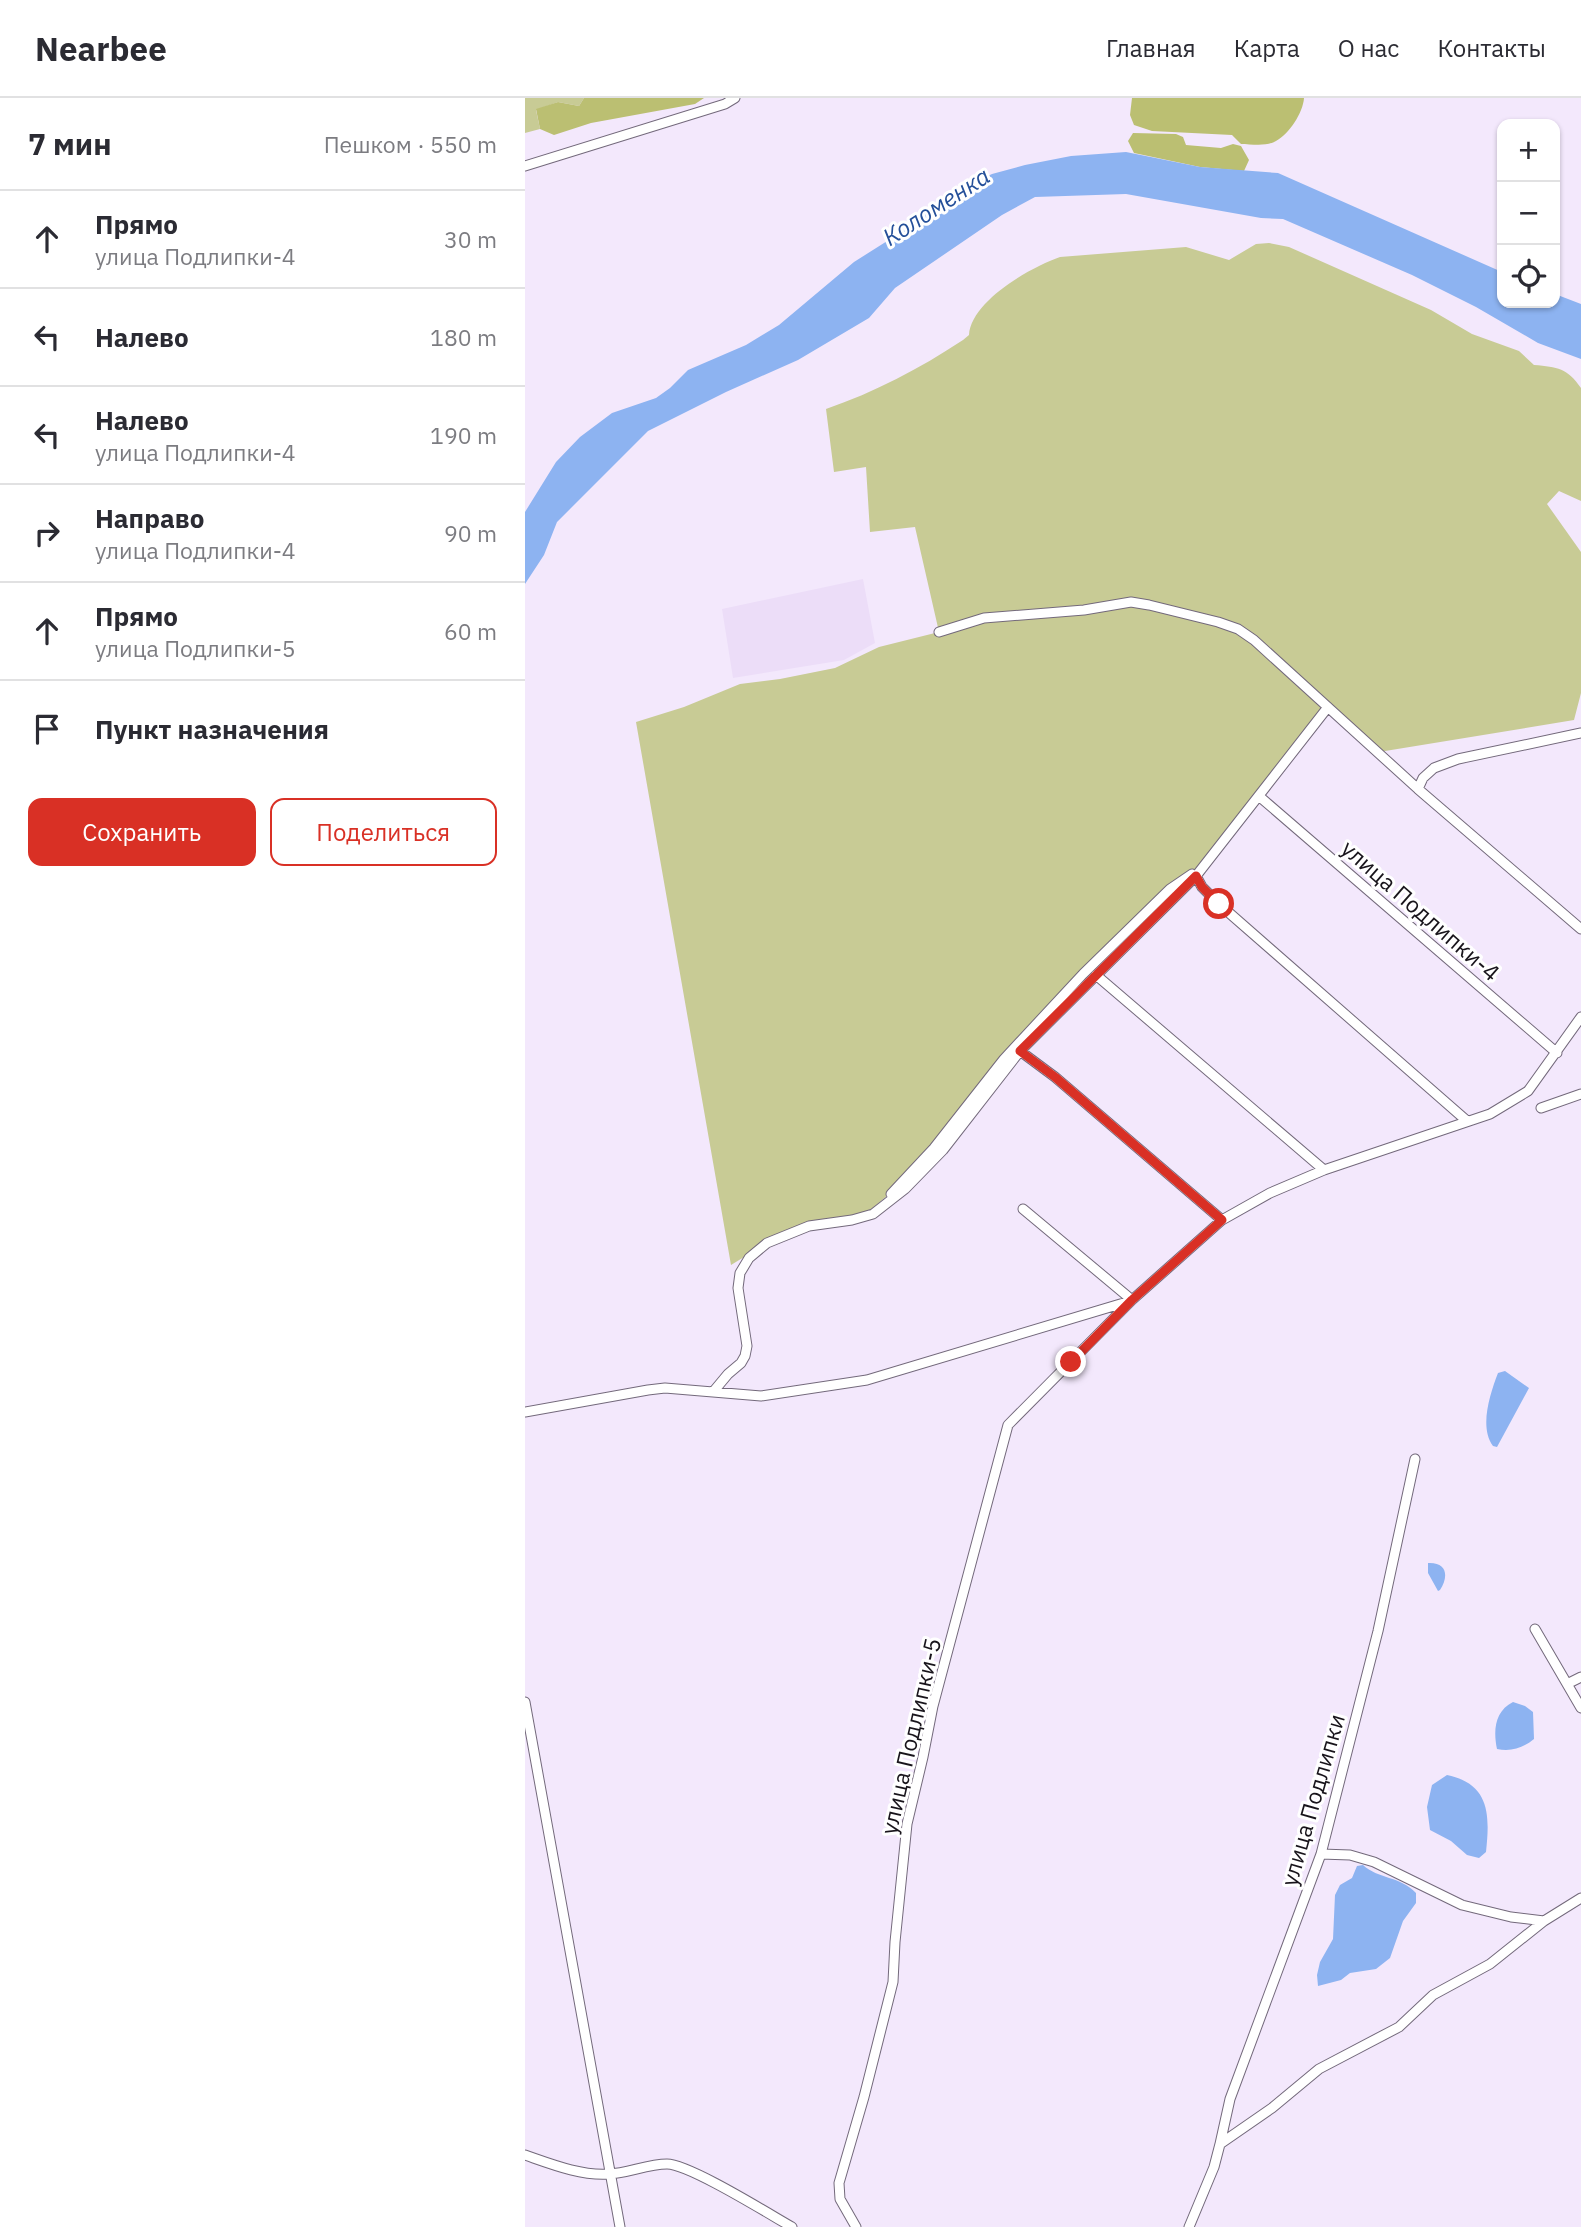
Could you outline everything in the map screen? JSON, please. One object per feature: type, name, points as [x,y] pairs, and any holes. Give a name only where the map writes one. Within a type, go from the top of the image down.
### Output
[{"type":"street","points":[[525,166],[725,104],[735,98]]},
{"type":"street","points":[[939,632],[984,618],[1084,610],[1131,602],[1217,622],[1244,632],[1581,929]]},
{"type":"street","points":[[713,1392],[745,1356],[747,1346],[738,1288],[740,1273],[749,1258],[767,1243],[809,1226],[873,1214],[905,1189],[943,1150],[1020,1051],[1196,876],[1328,707]]},
{"type":"street","points":[[1419,789],[1423,778],[1434,768],[1458,759],[1581,733]]},
{"type":"street","name":"улица Подлипки-4","points":[[1260,797],[1557,1053]]},
{"type":"street","points":[[873,1214],[934,1148],[1004,1059],[1083,974],[1170,889],[1203,866]]},
{"type":"street","points":[[1196,876],[1202,887],[1219,904],[1467,1121]]},
{"type":"street","points":[[1096,975],[1324,1170]]},
{"type":"street","points":[[525,1412],[665,1388],[761,1396],[867,1380],[1132,1300],[1222,1220],[1270,1193],[1324,1170],[1490,1114],[1528,1091],[1581,1017]]},
{"type":"street","points":[[1020,1051],[1055,1077],[1222,1220]]},
{"type":"street","points":[[1541,1108],[1581,1094]]},
{"type":"street","points":[[1023,1209],[1132,1300]]},
{"type":"street","name":"улица Подлипки-5","points":[[856,2227],[840,2199],[839,2183],[894,1982],[895,1942],[907,1825],[933,1706],[1008,1425],[1132,1300]]},
{"type":"street","name":"улица Подлипки","points":[[1189,2227],[1214,2167],[1230,2099],[1321,1854],[1378,1631],[1415,1459]]},
{"type":"street","points":[[1535,1629],[1581,1708]]},
{"type":"street","points":[[1567,1684],[1581,1676]]},
{"type":"street","points":[[525,1702],[530,1759],[620,2227]]},
{"type":"street","points":[[1321,1854],[1350,1855],[1374,1862],[1462,1905],[1511,1917],[1544,1921]]},
{"type":"street","points":[[1220,2144],[1272,2108],[1319,2069],[1399,2027],[1433,1995],[1490,1964],[1544,1921],[1581,1898]]},
{"type":"street","points":[[525,2155],[594,2174],[610,2174],[669,2164],[746,2199],[792,2227]]},
{"type":"shaded area","points":[[863,579],[875,643],[844,660],[733,678],[722,609]]},
{"type":"green space","points":[[525,98],[584,98],[579,106],[558,102],[536,110],[540,129],[525,133]]},
{"type":"green space","points":[[584,98],[704,98],[695,104],[591,123],[554,135],[540,129],[536,109],[558,102],[579,106]]},
{"type":"green space","points":[[1132,98],[1304,98],[1298,116],[1286,133],[1272,143],[1259,145],[1241,144],[1232,135],[1152,131],[1134,125],[1130,115]]},
{"type":"green space","points":[[1133,133],[1176,134],[1183,137],[1186,145],[1221,148],[1233,144],[1241,146],[1249,160],[1244,171],[1200,167],[1134,153],[1128,141]]},
{"type":"green space","points":[[1269,243],[1289,247],[1431,310],[1472,334],[1519,351],[1534,365],[1561,370],[1571,376],[1581,388],[1581,501],[1559,491],[1547,504],[1581,552],[1581,693],[1574,720],[1379,752],[1328,708],[1226,839],[1020,1051],[924,1164],[867,1213],[767,1243],[731,1265],[636,722],[684,707],[740,684],[835,668],[879,647],[939,632],[915,527],[870,532],[866,467],[834,472],[826,409],[896,379],[963,340],[969,335],[972,322],[980,310],[991,298],[1019,277],[1060,257],[1186,247],[1229,260],[1256,244]]},
{"type":"water","name":"Коломенка","points":[[1126,152],[1200,167],[1278,173],[1497,270],[1497,308],[1560,308],[1560,296],[1581,304],[1581,359],[1538,343],[1476,307],[1412,275],[1283,219],[1261,218],[1126,194],[1035,197],[1002,215],[895,288],[869,318],[798,360],[648,431],[557,522],[544,555],[525,584],[525,512],[556,462],[580,437],[612,413],[656,398],[688,370],[746,345],[779,325],[854,262],[903,231],[952,193],[992,174],[1071,156]]},
{"type":"water","points":[[1505,1371],[1529,1388],[1497,1447],[1493,1446],[1489,1438],[1487,1410],[1498,1373]]},
{"type":"water","points":[[1428,1563],[1439,1565],[1445,1571],[1445,1580],[1438,1591],[1428,1573]]},
{"type":"water","points":[[1513,1702],[1533,1712],[1534,1739],[1517,1749],[1497,1749],[1495,1735],[1499,1716],[1502,1710]]},
{"type":"water","points":[[1447,1775],[1472,1786],[1484,1803],[1488,1826],[1486,1852],[1479,1858],[1467,1855],[1451,1841],[1430,1830],[1427,1807],[1432,1785]]},
{"type":"water","points":[[1363,1865],[1375,1873],[1410,1887],[1416,1893],[1416,1903],[1403,1921],[1390,1958],[1376,1969],[1350,1973],[1341,1980],[1318,1986],[1320,1962],[1333,1939],[1335,1895],[1340,1885],[1352,1878],[1357,1866]]},
{"type":"route","points":[[1071,1362],[1132,1300],[1222,1220],[1055,1077],[1020,1051],[1196,876],[1202,887],[1219,904]]}]
